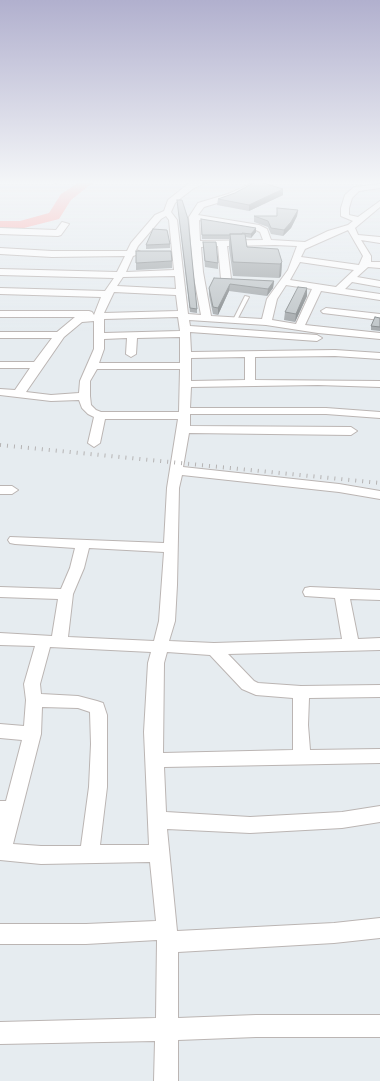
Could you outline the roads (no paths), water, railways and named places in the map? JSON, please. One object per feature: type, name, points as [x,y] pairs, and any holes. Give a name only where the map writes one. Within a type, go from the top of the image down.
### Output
[{"type":"street","points":[[13,231],[58,233],[59,231]]},
{"type":"street","points":[[144,231],[103,302],[98,316],[99,349],[85,381],[84,396],[86,406],[92,412],[100,415],[326,411],[380,415]]},
{"type":"street","points":[[166,1081],[167,936],[159,853],[153,732],[156,663],[167,621],[175,470],[184,429],[185,414],[185,332],[179,273],[172,253],[173,231]]},
{"type":"street","points":[[195,231],[197,244],[217,279]]},
{"type":"street","points":[[263,231],[268,242]]},
{"type":"street","points":[[197,244],[268,242],[304,244],[333,231]]},
{"type":"street","points":[[355,231],[355,238],[362,246],[380,248]]},
{"type":"street","points":[[355,238],[377,237]]},
{"type":"street","points":[[206,318],[217,279],[222,243]]},
{"type":"street","points":[[266,322],[272,299],[304,244]]},
{"type":"street","points":[[360,268],[362,246]]},
{"type":"street","points":[[0,251],[52,254],[149,253]]},
{"type":"street","points":[[338,290],[360,268],[380,258]]},
{"type":"street","points":[[296,259],[360,268],[380,275]]},
{"type":"street","points":[[360,268],[380,266]]},
{"type":"street","points":[[360,268],[380,284]]},
{"type":"street","points":[[0,272],[120,275],[179,273]]},
{"type":"street","points":[[281,283],[380,297]]},
{"type":"street","points":[[299,327],[318,287]]},
{"type":"street","points":[[0,290],[181,292]]},
{"type":"street","points":[[326,311],[380,317]]},
{"type":"street","points":[[0,314],[183,315],[266,322],[380,336]]},
{"type":"street","points":[[18,395],[37,365],[60,336],[79,319],[98,316]]},
{"type":"street","points":[[98,336],[185,332],[380,342]]},
{"type":"street","points":[[0,335],[60,336]]},
{"type":"street","points":[[131,354],[132,335]]},
{"type":"street","points":[[93,366],[186,361],[250,355],[335,353],[380,356]]},
{"type":"street","points":[[250,355],[250,382]]},
{"type":"street","points":[[0,365],[37,365]]},
{"type":"street","points":[[185,384],[250,382],[380,384]]},
{"type":"street","points":[[0,392],[60,398],[84,396]]},
{"type":"street","points":[[94,443],[100,415]]},
{"type":"street","points":[[184,429],[351,431]]},
{"type":"street","points":[[175,470],[339,488],[380,495]]},
{"type":"street","points":[[15,540],[170,548]]},
{"type":"street","points":[[83,544],[77,568],[66,594],[51,642],[32,684],[34,700],[32,734],[7,809],[1,851],[41,855],[159,853]]},
{"type":"street","points":[[0,592],[66,594]]},
{"type":"street","points":[[310,592],[342,595],[380,595]]},
{"type":"street","points":[[342,595],[351,644]]},
{"type":"street","points":[[0,639],[214,649],[380,644]]},
{"type":"street","points":[[214,649],[252,688],[302,692],[380,691]]},
{"type":"street","points":[[302,692],[302,757]]},
{"type":"street","points":[[34,700],[78,702],[97,708],[100,744],[98,787],[88,855]]},
{"type":"street","points":[[0,731],[32,734]]},
{"type":"street","points":[[154,760],[380,756]]},
{"type":"street","points":[[158,820],[250,825],[342,820],[380,814]]},
{"type":"street","points":[[0,934],[167,936],[334,934],[380,928]]},
{"type":"street","points":[[0,1034],[167,1028],[192,1030],[256,1026],[380,1026]]},
{"type":"lane","points":[[235,320],[247,297]]},
{"type":"railway","points":[[0,445],[380,483]]}]
